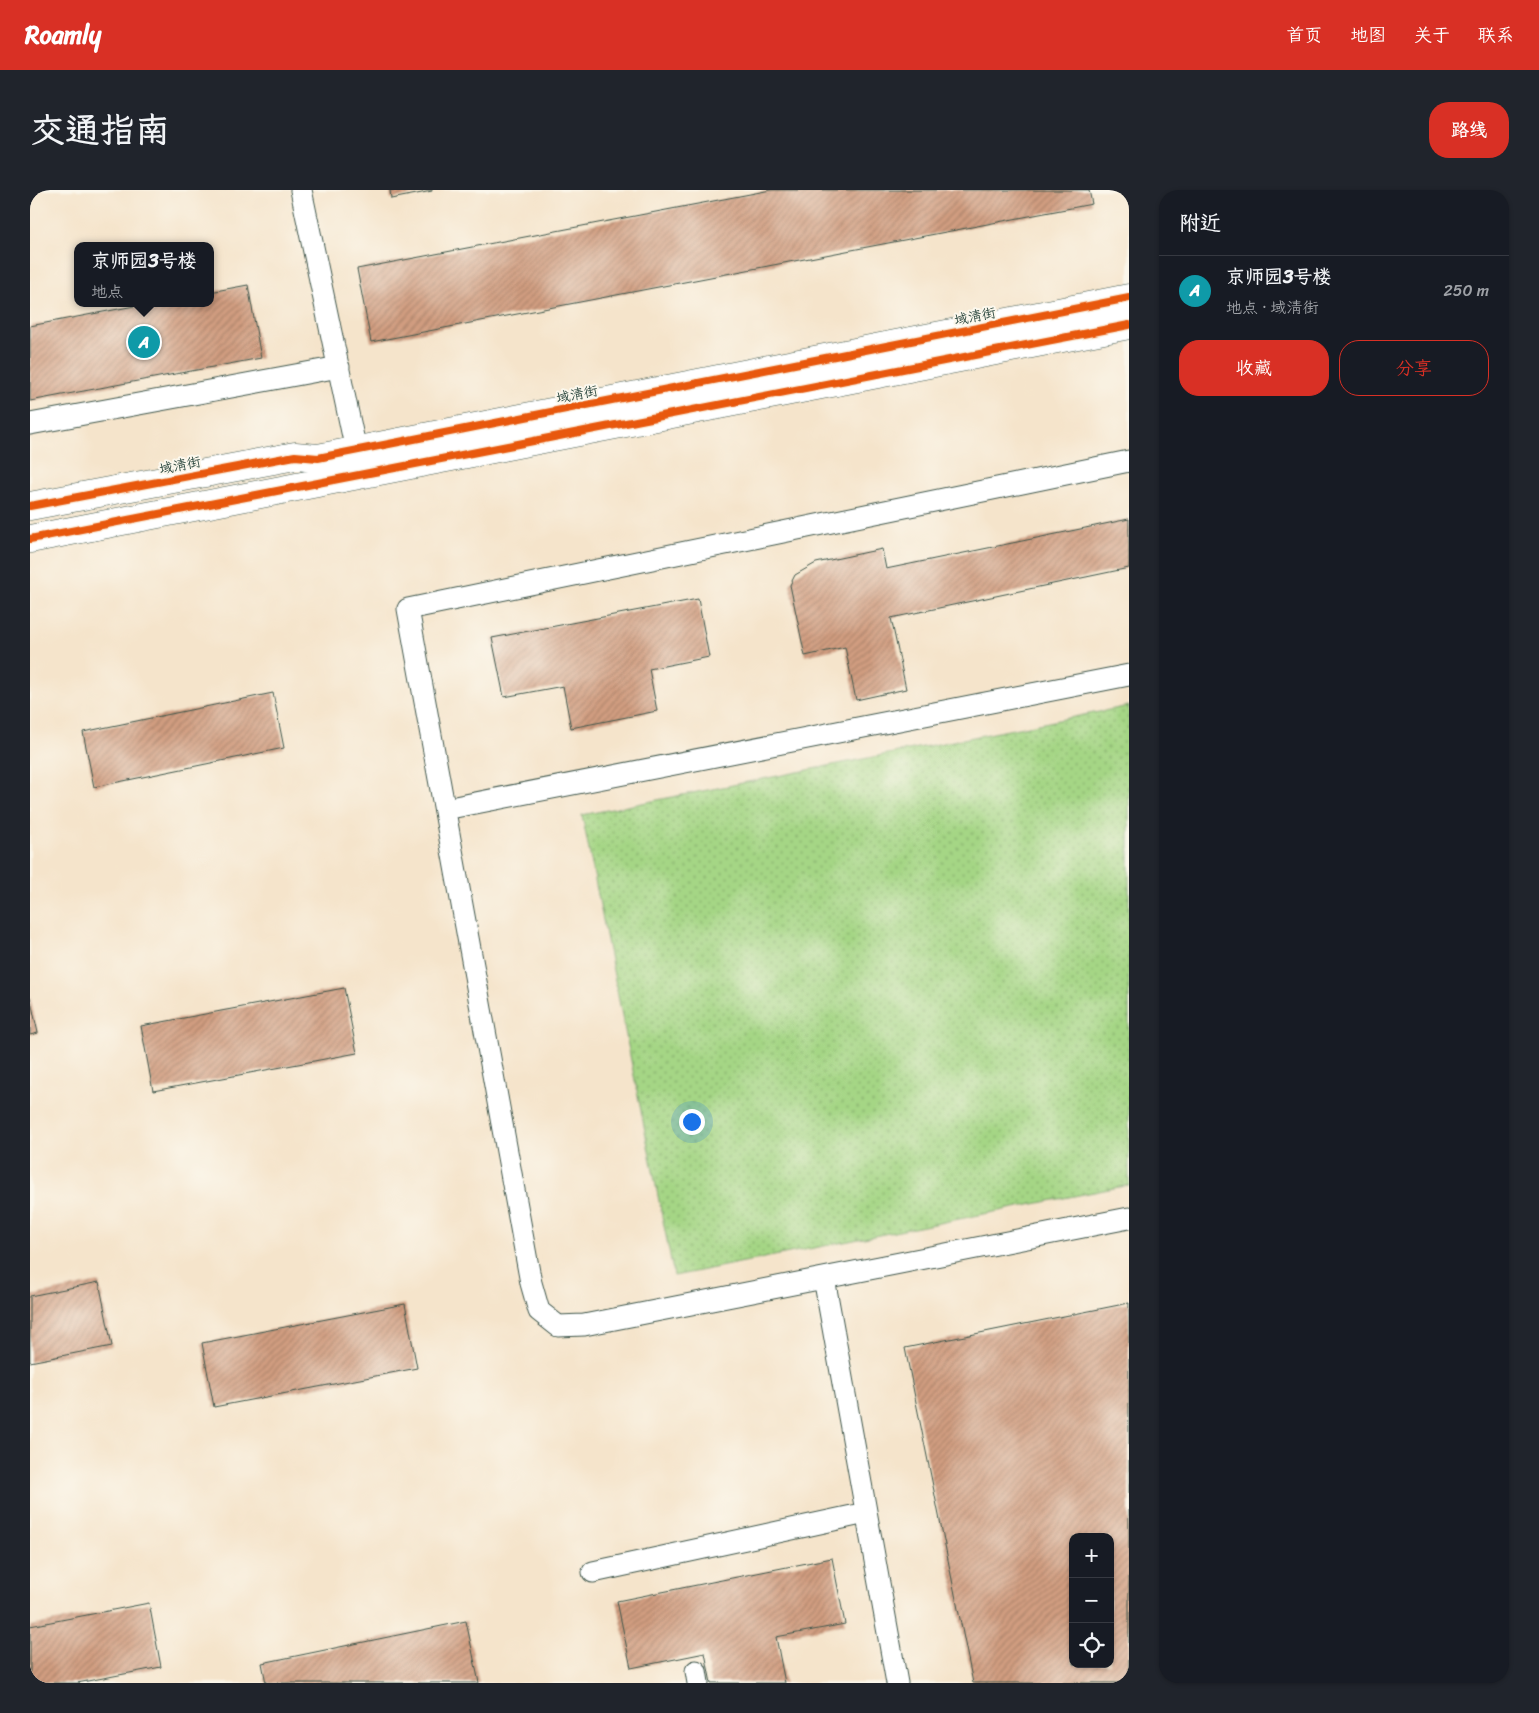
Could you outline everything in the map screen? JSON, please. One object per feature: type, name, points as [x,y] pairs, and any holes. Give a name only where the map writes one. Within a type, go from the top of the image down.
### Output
[{"type":"street","points":[[302,190],[356,451]]},
{"type":"street","name":"域清街","points":[[30,506],[295,456],[318,458],[356,451],[1129,298]]},
{"type":"street","points":[[30,539],[1129,325]]},
{"type":"street","points":[[30,424],[338,367]]},
{"type":"street","points":[[1129,461],[408,608],[531,1283],[539,1311],[558,1326],[584,1326],[1129,1218]]},
{"type":"street","points":[[445,808],[1129,675]]},
{"type":"street","points":[[824,1278],[897,1683]]},
{"type":"street","points":[[593,1572],[866,1513]]},
{"type":"green space","points":[[1129,706],[1129,1185],[674,1276],[582,815]]},
{"type":"building","points":[[390,190],[432,190],[432,191],[391,199]]},
{"type":"building","points":[[771,190],[1089,190],[1092,204],[371,342],[357,269]]},
{"type":"building","points":[[248,285],[261,358],[30,401],[30,326],[129,307],[214,307],[214,291]]},
{"type":"building","points":[[1129,519],[1129,568],[891,618],[906,689],[856,700],[845,647],[805,656],[790,585],[795,575],[816,563],[882,549],[886,569]]},
{"type":"building","points":[[698,599],[709,657],[649,669],[657,711],[571,728],[563,686],[504,697],[492,638]]},
{"type":"building","points":[[273,693],[284,748],[94,787],[83,732]]},
{"type":"building","points":[[344,988],[357,1053],[153,1091],[141,1026]]},
{"type":"building","points":[[30,997],[38,1033],[30,1035]]},
{"type":"building","points":[[99,1282],[112,1346],[30,1362],[30,1296]]},
{"type":"building","points":[[1129,1303],[1129,1683],[973,1683],[905,1348]]},
{"type":"building","points":[[405,1304],[417,1368],[214,1407],[202,1343]]},
{"type":"building","points":[[832,1558],[845,1624],[776,1637],[785,1683],[711,1683],[705,1653],[631,1668],[617,1601]]},
{"type":"building","points":[[149,1603],[161,1667],[77,1683],[30,1683],[30,1626]]},
{"type":"building","points":[[466,1621],[479,1683],[266,1683],[262,1663]]},
{"type":"cycle path","points":[[30,506],[295,456],[318,458],[1129,298]]},
{"type":"cycle path","points":[[30,539],[1129,325]]},
{"type":"place","name":"京师园3号楼","points":[[144,342]]}]
